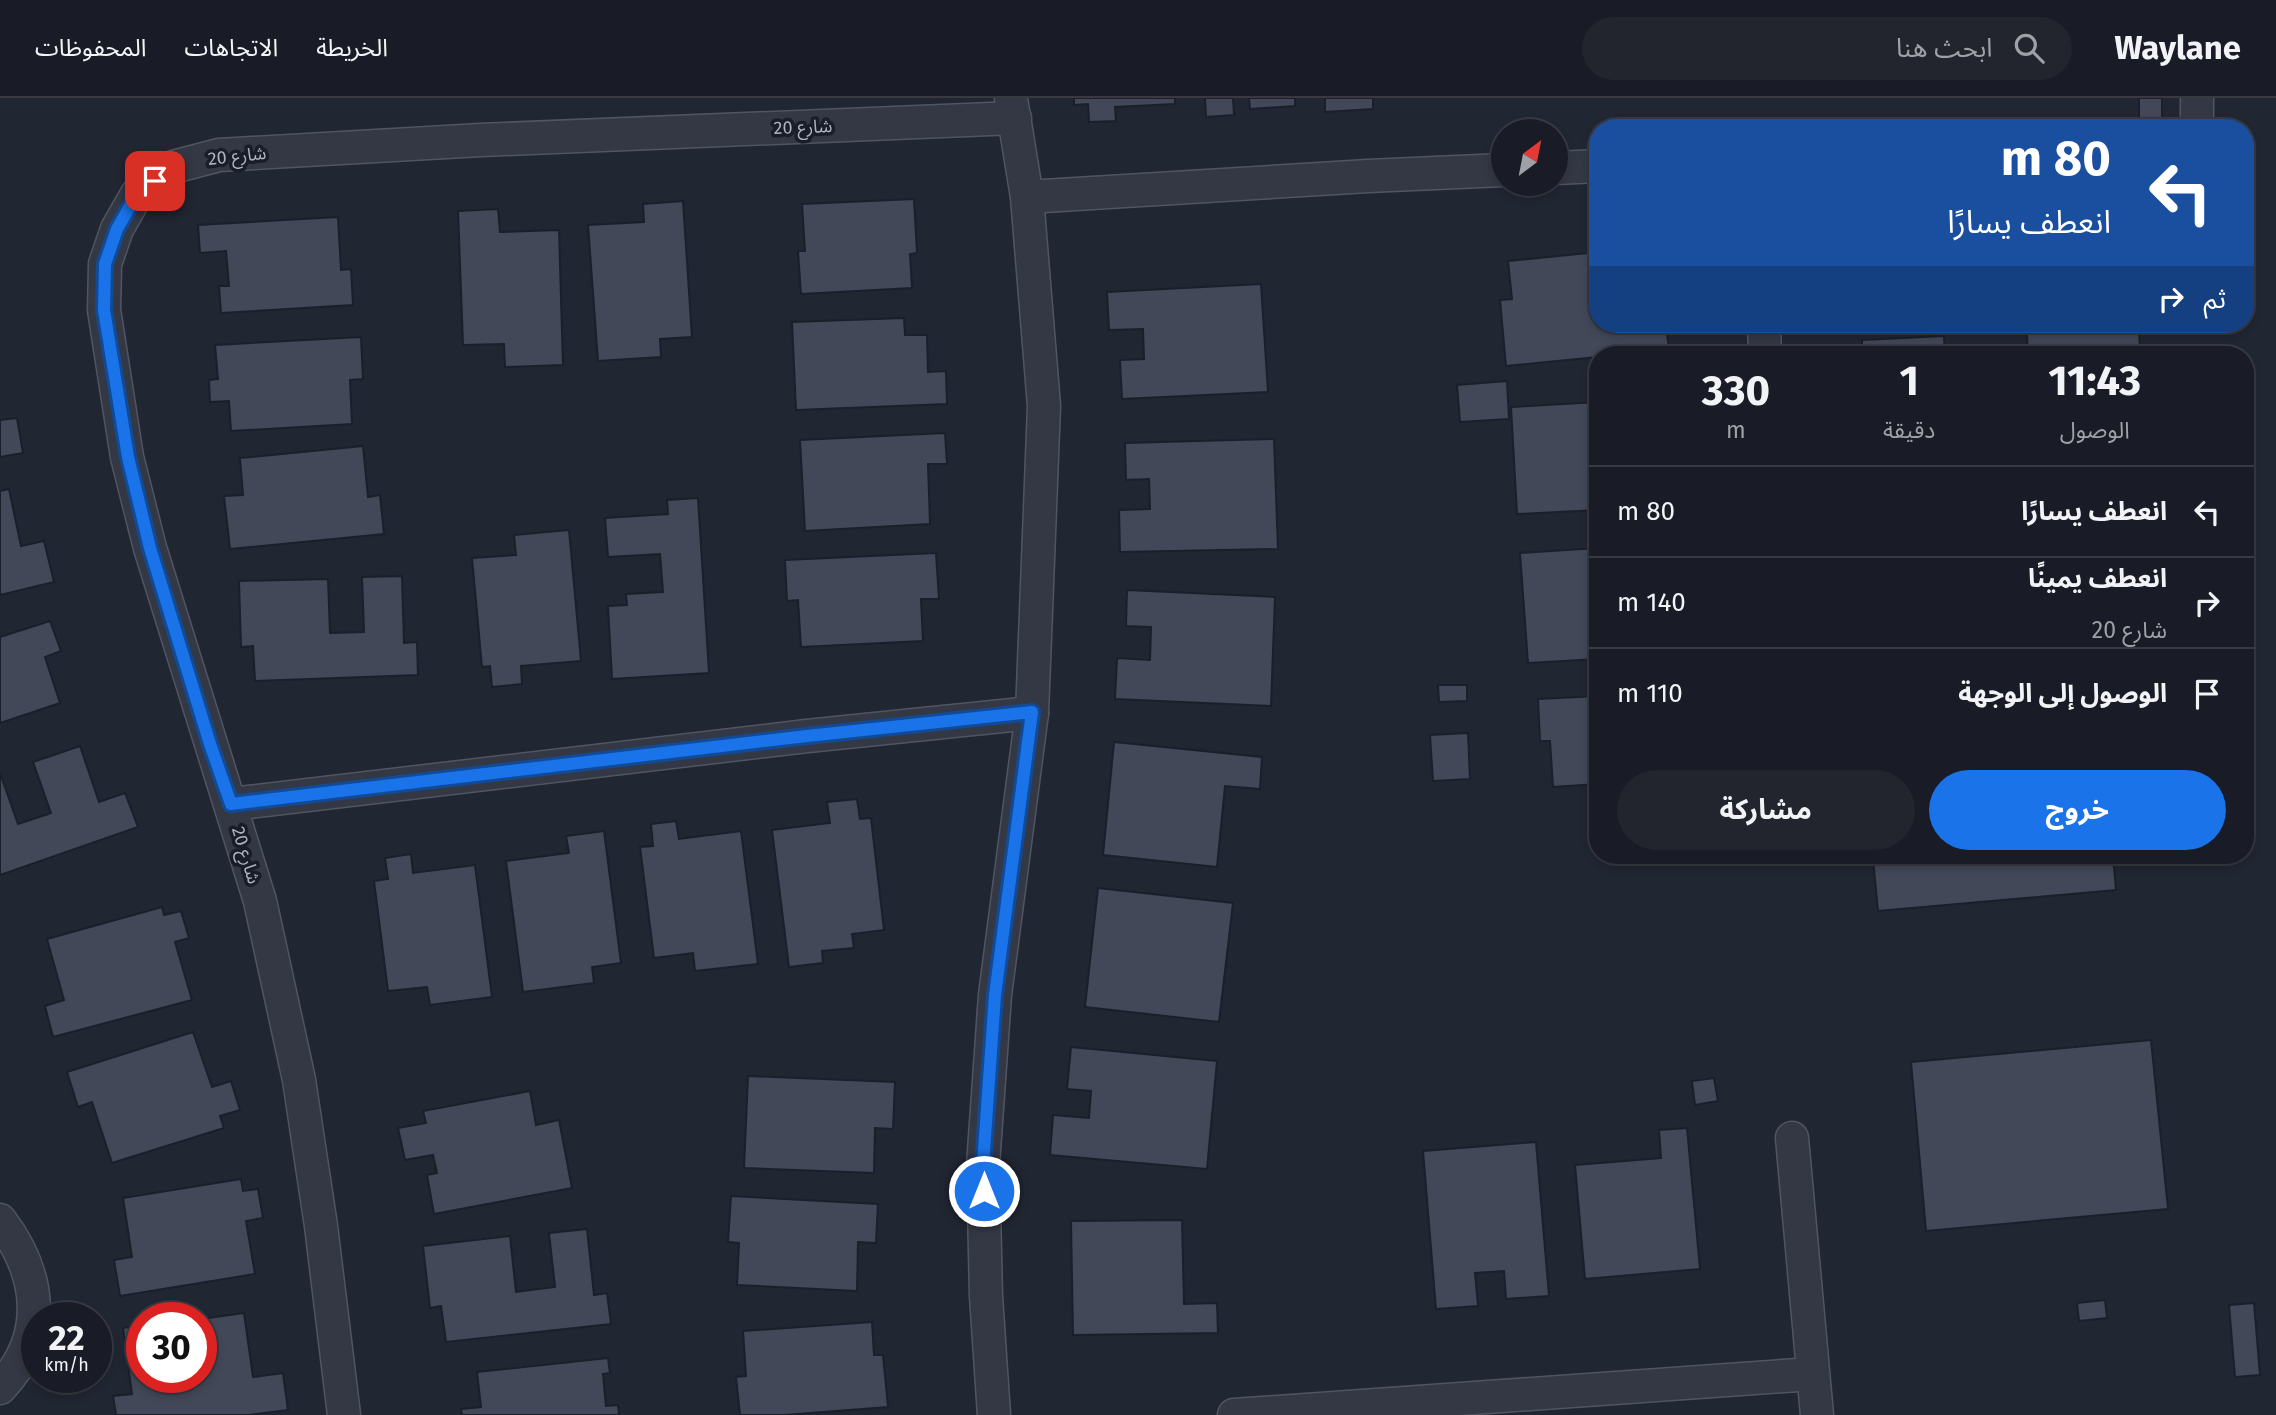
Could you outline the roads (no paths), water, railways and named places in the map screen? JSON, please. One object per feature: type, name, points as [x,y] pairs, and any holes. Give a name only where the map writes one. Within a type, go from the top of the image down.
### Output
[{"type":"street","points":[[2197,98],[2197,119]]},
{"type":"street","points":[[994,1415],[986,1296],[983,1165],[995,995],[1032,712],[1044,406],[1027,197],[1013,108]]},
{"type":"street","name":"شارع 20","points":[[344,1415],[321,1226],[299,1080],[260,901],[150,548],[128,457],[104,310],[105,264],[117,229],[137,194],[173,167],[219,155],[1013,108]]},
{"type":"street","points":[[1568,167],[1589,166]]},
{"type":"street","points":[[1027,197],[1491,171]]},
{"type":"street","points":[[231,804],[1032,712]]},
{"type":"street","points":[[1792,1138],[1817,1415]]},
{"type":"street","points":[[0,1220],[26,1260],[34,1310],[22,1358],[0,1388]]},
{"type":"street","points":[[1234,1415],[1812,1374]]}]
